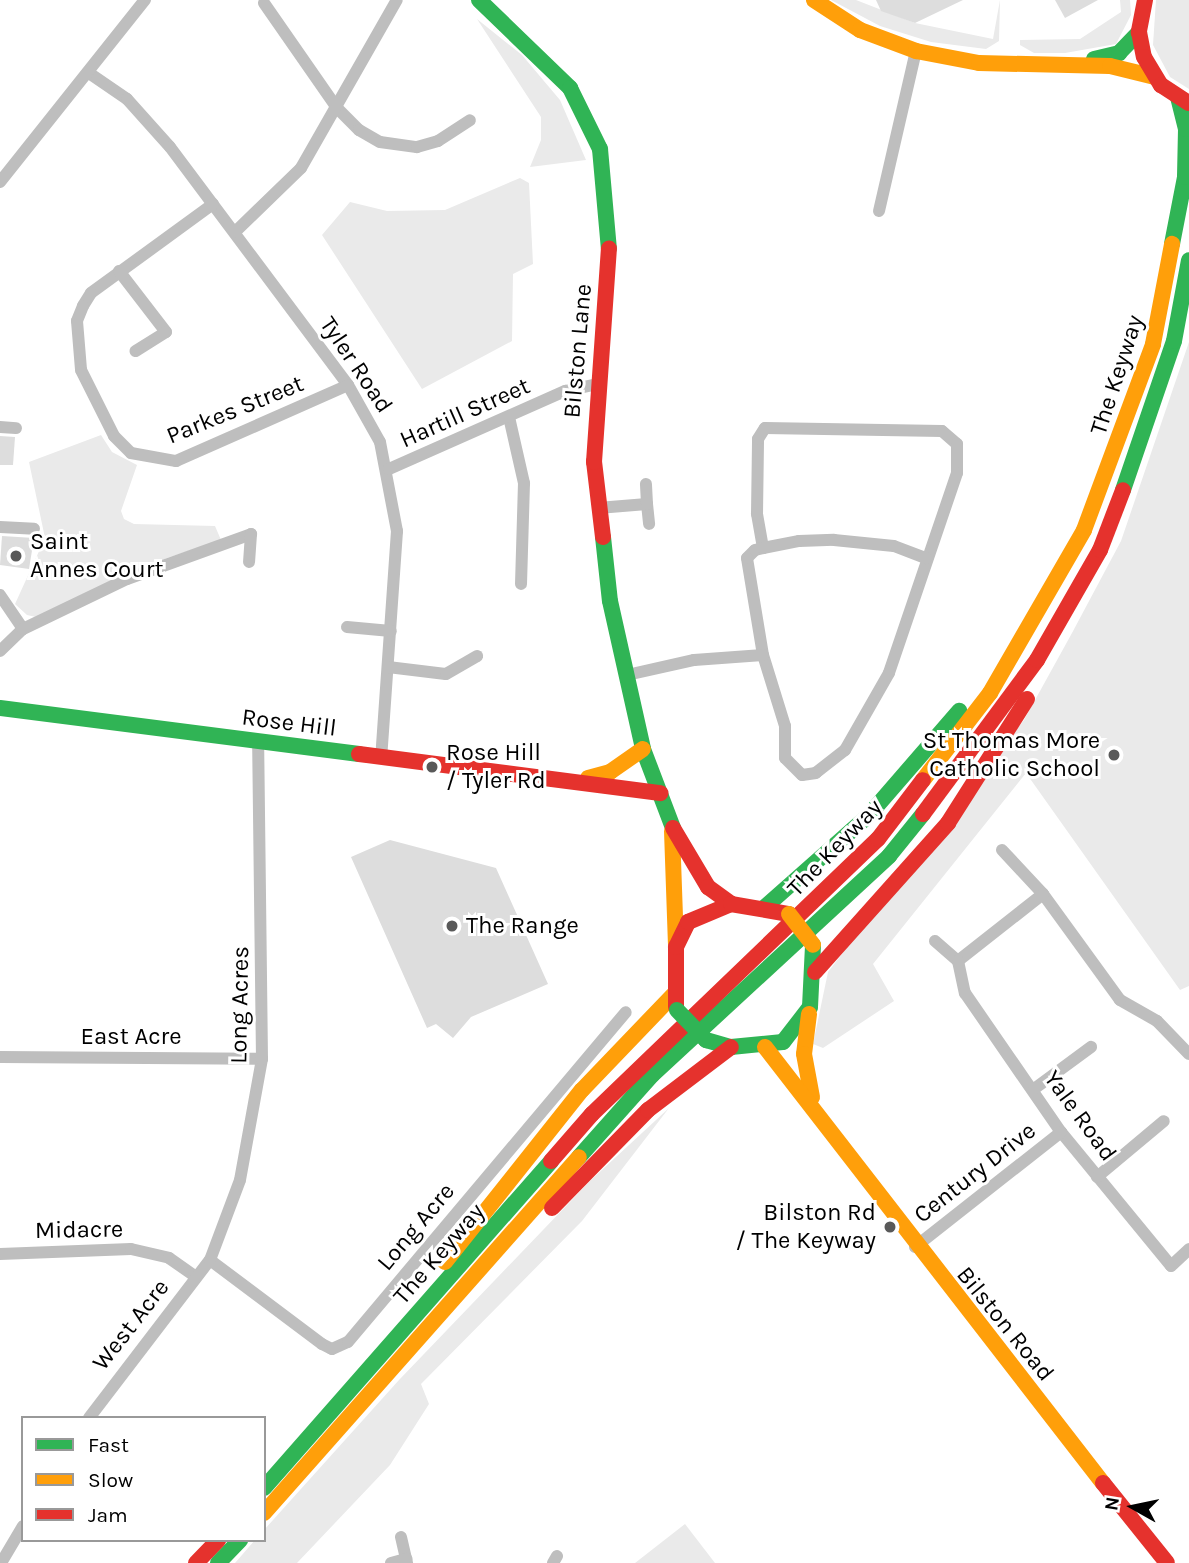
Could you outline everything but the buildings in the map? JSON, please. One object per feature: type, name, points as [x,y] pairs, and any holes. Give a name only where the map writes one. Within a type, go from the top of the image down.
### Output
[{"type":"main road","name":"Bilston Lane","points":[[478,0],[570,88],[600,149],[610,240],[594,452],[598,508],[627,675],[643,749]]},
{"type":"main road","points":[[814,0],[860,30],[916,51],[979,63],[1072,62],[1119,53],[1139,32]]},
{"type":"main road","points":[[1141,4],[1139,32],[1154,77]]},
{"type":"main road","points":[[1072,62],[1154,77],[1184,101]]},
{"type":"main road","name":"The Keyway","points":[[266,1486],[642,1061],[817,901],[916,794],[1008,664],[1077,543],[1135,402],[1169,281],[1186,151],[1184,101]]},
{"type":"main road","name":"The Keyway","points":[[266,1511],[431,1328],[652,1075],[846,898],[928,814],[1009,704],[1089,570],[1128,485],[1174,341],[1189,260]]},
{"type":"main road","points":[[1174,341],[1189,308]]},
{"type":"main road","points":[[765,907],[869,816],[928,751],[1077,543]]},
{"type":"main road","points":[[815,972],[948,823],[1007,736],[1089,570]]},
{"type":"main road","name":"Rose Hill","points":[[0,708],[258,743],[573,779],[660,793]]},
{"type":"main road","points":[[643,749],[671,824],[708,887],[731,904]]},
{"type":"main road","name":"Rose Hill","points":[[573,779],[610,772],[643,749]]},
{"type":"main road","points":[[671,824],[676,947],[675,1003],[690,1030],[706,1040],[731,1047],[765,1047],[794,1032],[810,1007],[815,972],[813,946],[789,914],[765,907],[731,904],[688,922],[676,947]]},
{"type":"main road","points":[[405,1327],[449,1255],[515,1168],[675,1003]]},
{"type":"main road","name":"Bilston Road","points":[[810,1007],[804,1054],[815,1107]]},
{"type":"main road","points":[[431,1328],[648,1110],[731,1047]]},
{"type":"main road","name":"Bilston Road","points":[[765,1047],[815,1107],[915,1247],[1167,1563]]},
{"type":"main road","points":[[196,1563],[216,1542]]},
{"type":"main road","points":[[218,1563],[238,1542]]},
{"type":"street","points":[[0,182],[145,0]]},
{"type":"street","points":[[235,232],[292,179],[337,108],[397,0]]},
{"type":"street","points":[[264,3],[337,108],[359,130],[400,147],[428,145],[470,120]]},
{"type":"street","points":[[879,211],[916,51]]},
{"type":"street","name":"Tyler Road","points":[[89,73],[150,123],[235,232],[348,385],[371,422],[389,469],[397,531],[381,757]]},
{"type":"street","name":"Parkes Street","points":[[213,204],[91,293],[77,321],[87,390],[131,453],[176,461],[348,385]]},
{"type":"street","points":[[119,271],[166,332],[136,351]]},
{"type":"street","name":"Hartill Street","points":[[389,469],[576,387],[598,384]]},
{"type":"street","points":[[509,416],[524,483],[521,584]]},
{"type":"street","points":[[0,427],[16,428]]},
{"type":"street","points":[[763,548],[757,514],[758,439],[765,428],[942,431],[955,440],[960,454],[926,558],[888,673],[845,750],[816,773],[802,775],[785,758],[785,726],[763,655],[746,563],[750,553],[799,541],[847,541],[894,546],[926,558]]},
{"type":"street","points":[[646,484],[649,524]]},
{"type":"street","points":[[598,508],[647,504]]},
{"type":"street","points":[[0,527],[34,529]]},
{"type":"street","points":[[0,651],[23,629],[127,579],[251,534],[249,562]]},
{"type":"street","points":[[0,595],[23,629]]},
{"type":"street","points":[[347,627],[391,631]]},
{"type":"street","points":[[627,675],[694,660],[763,655]]},
{"type":"street","points":[[388,667],[446,674],[477,656]]},
{"type":"street","name":"Long Acres","points":[[210,1261],[240,1180],[262,1059],[258,743]]},
{"type":"street","points":[[1002,850],[1043,894],[1121,1000],[1157,1021],[1189,1054]]},
{"type":"street","points":[[935,941],[958,961],[1043,894]]},
{"type":"street","name":"Yale Road","points":[[958,961],[965,993],[1034,1089],[1061,1132],[1097,1177],[1171,1266],[1189,1249]]},
{"type":"street","name":"Long Acre","points":[[210,1261],[322,1344],[332,1349],[348,1342],[626,1012]]},
{"type":"street","points":[[1034,1089],[1091,1046]]},
{"type":"street","name":"East Acre","points":[[0,1057],[262,1059]]},
{"type":"street","points":[[1097,1177],[1164,1121]]},
{"type":"street","name":"Century Drive","points":[[915,1247],[1061,1132]]},
{"type":"street","name":"Midacre","points":[[0,1254],[131,1249],[169,1258],[195,1276]]},
{"type":"street","name":"West Acre","points":[[90,1416],[195,1276],[210,1261]]},
{"type":"street","points":[[1,1563],[21,1529]]},
{"type":"street","points":[[391,1563],[406,1561],[401,1537]]},
{"type":"shaded area","points":[[831,0],[856,0],[915,23],[993,39],[1000,0],[999,41],[986,49],[931,42],[880,26]]},
{"type":"shaded area","points":[[1120,0],[1130,0],[1131,15],[1116,44],[1065,53],[1034,53],[1020,45],[1020,40],[1080,39],[1121,12]]},
{"type":"shaded area","points":[[1156,0],[1189,0],[1189,89],[1170,77],[1153,45]]},
{"type":"shaded area","points":[[477,19],[522,55],[560,100],[586,160],[530,167],[541,140],[541,117]]},
{"type":"shaded area","points":[[520,178],[529,183],[533,264],[513,274],[512,341],[422,389],[322,235],[350,202],[387,211],[445,210]]},
{"type":"shaded area","points":[[1189,342],[1189,986],[1180,990],[1026,773],[873,964],[894,1001],[823,1048],[813,1044],[828,972],[1024,720],[1072,633],[1121,541]]},
{"type":"shaded area","points":[[101,435],[112,452],[137,465],[121,511],[124,519],[134,524],[215,526],[221,540],[167,558],[36,617],[27,615],[15,604],[45,538],[29,462]]},
{"type":"shaded area","points":[[669,1108],[582,1221],[421,1384],[429,1404],[390,1465],[297,1563],[235,1563],[253,1542],[266,1542],[266,1528],[399,1380],[590,1181]]},
{"type":"shaded area","points":[[685,1524],[715,1563],[635,1563]]},
{"type":"traffic: fast","points":[[479,0],[570,88],[600,149],[609,249]]},
{"type":"traffic: fast","points":[[1094,59],[1119,53],[1139,32]]},
{"type":"traffic: fast","points":[[1172,244],[1185,177],[1186,129],[1178,98]]},
{"type":"traffic: fast","points":[[1123,490],[1174,341],[1189,260]]},
{"type":"traffic: fast","points":[[603,537],[610,601],[643,749],[673,828]]},
{"type":"traffic: fast","points":[[0,708],[359,754]]},
{"type":"traffic: fast","points":[[765,907],[869,815],[959,711]]},
{"type":"traffic: fast","points":[[579,1157],[652,1075],[889,856],[923,814]]},
{"type":"traffic: fast","points":[[706,1040],[731,1047],[783,1042],[810,1007],[813,945]]},
{"type":"traffic: fast","points":[[677,1010],[706,1040]]},
{"type":"traffic: fast","points":[[266,1486],[551,1161]]},
{"type":"traffic: fast","points":[[218,1563],[238,1542]]},
{"type":"traffic: slow","points":[[814,0],[860,30],[916,51],[979,63],[1110,66],[1155,77]]},
{"type":"traffic: slow","points":[[923,780],[990,693],[1084,530],[1153,344],[1172,244]]},
{"type":"traffic: slow","points":[[588,778],[610,772],[643,749]]},
{"type":"traffic: slow","points":[[672,831],[676,943]]},
{"type":"traffic: slow","points":[[789,914],[813,945]]},
{"type":"traffic: slow","points":[[445,1262],[582,1090],[673,995]]},
{"type":"traffic: slow","points":[[809,1014],[804,1054],[812,1097]]},
{"type":"traffic: slow","points":[[765,1047],[1103,1483]]},
{"type":"traffic: slow","points":[[266,1511],[579,1157]]},
{"type":"traffic: jam","points":[[1145,0],[1139,32],[1144,57],[1161,85],[1189,103]]},
{"type":"traffic: jam","points":[[603,537],[594,462],[609,249]]},
{"type":"traffic: jam","points":[[923,814],[1037,660],[1100,550],[1123,490]]},
{"type":"traffic: jam","points":[[815,972],[948,823],[1027,699]]},
{"type":"traffic: jam","points":[[359,754],[660,793]]},
{"type":"traffic: jam","points":[[551,1161],[592,1114],[878,839],[923,780]]},
{"type":"traffic: jam","points":[[673,828],[708,887],[731,904]]},
{"type":"traffic: jam","points":[[676,1007],[676,947],[688,922],[731,904],[789,914]]},
{"type":"traffic: jam","points":[[552,1208],[648,1110],[731,1047]]},
{"type":"traffic: jam","points":[[1103,1483],[1167,1563]]},
{"type":"traffic: jam","points":[[196,1563],[216,1542]]},
{"type":"place","name":"Saint Annes Court","points":[[16,556]]},
{"type":"place","name":"St Thomas More Catholic School","points":[[1114,755]]},
{"type":"place","name":"Rose Hill / Tyler Rd","points":[[432,767]]},
{"type":"place","name":"The Range","points":[[452,926]]},
{"type":"place","name":"Bilston Rd / The Keyway","points":[[890,1227]]}]
